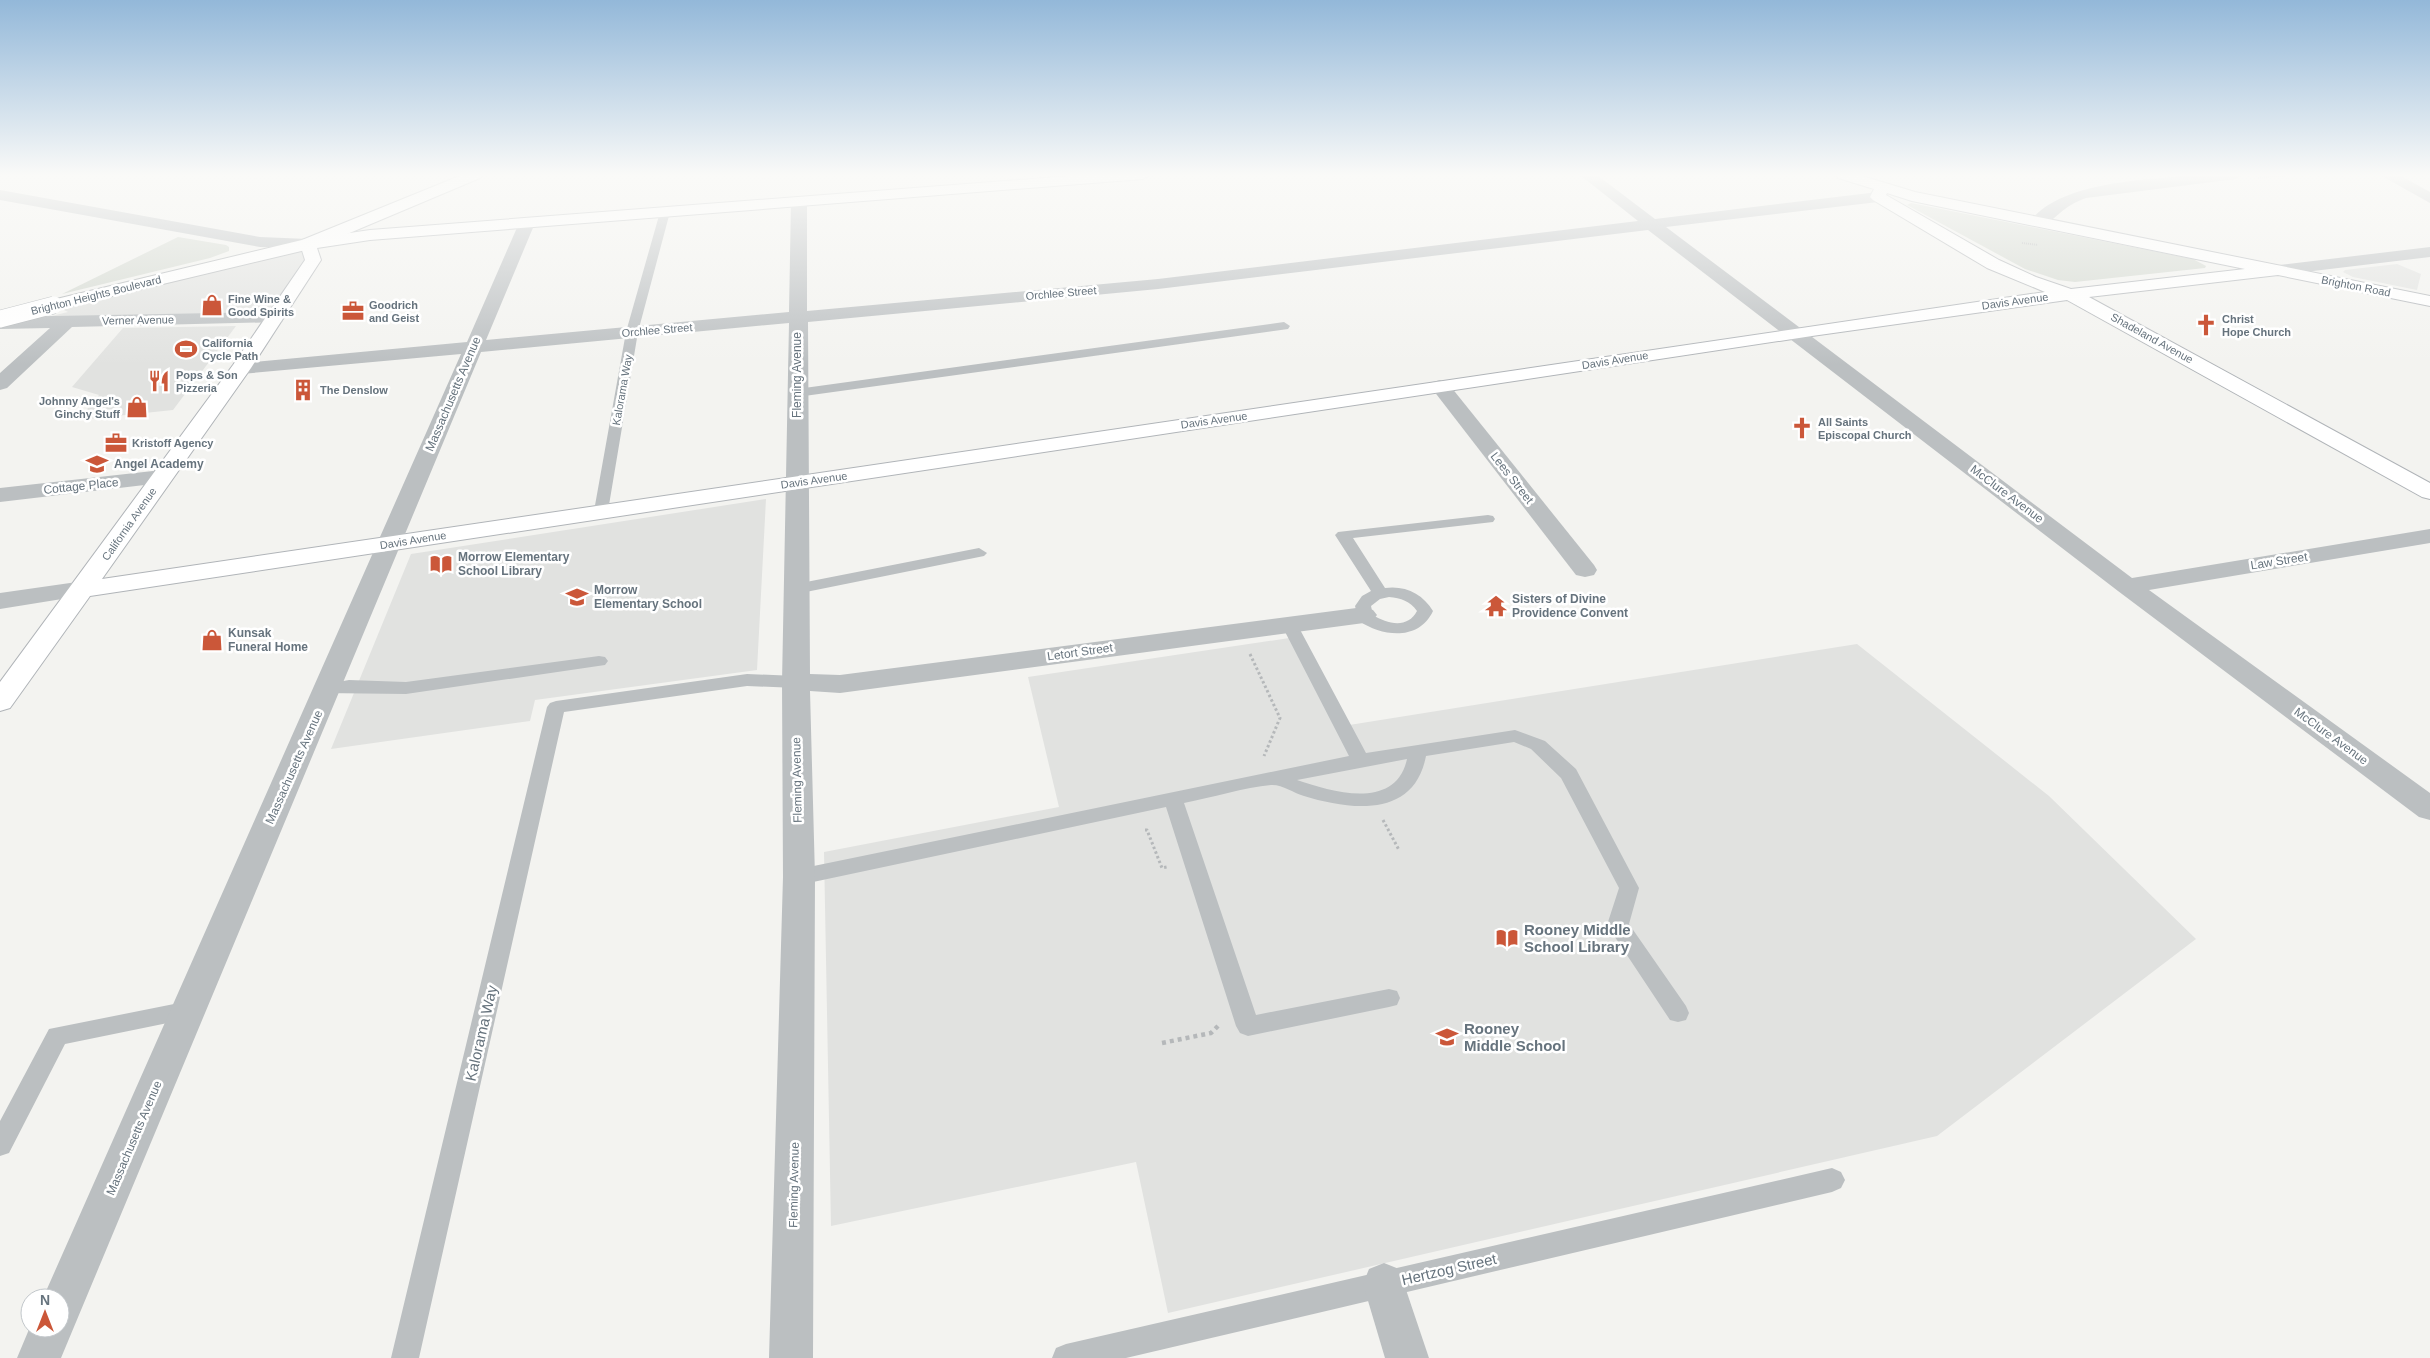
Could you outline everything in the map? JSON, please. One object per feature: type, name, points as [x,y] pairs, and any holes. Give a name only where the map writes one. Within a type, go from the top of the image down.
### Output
[{"type":"street","points":[[240,238],[260,242],[308,244],[347,238]]},
{"type":"street","points":[[308,244],[322,238]]},
{"type":"street","name":"Massachusetts Avenue","points":[[69,1288],[520,238]]},
{"type":"street","name":"Fleming Avenue","points":[[791,1358],[799,877],[796,682],[799,238]]},
{"type":"street","name":"Orchlee Street","points":[[241,368],[1167,283],[1540,238]]},
{"type":"street","name":"McClure Avenue","points":[[1670,238],[2127,586],[2430,809]]},
{"type":"street","name":"Shadeland Avenue","points":[[1952,238],[1993,264],[2030,281],[2070,294],[2430,492]]},
{"type":"street","name":"Brighton Road","points":[[2120,238],[2430,301]]},
{"type":"street","name":"Brighton Heights Boulevard","points":[[0,319],[308,244]]},
{"type":"street","name":"California Avenue","points":[[0,702],[84,589],[276,318],[313,260],[308,244]]},
{"type":"street","name":"Davis Avenue","points":[[0,601],[1795,333],[2070,294],[2430,252]]},
{"type":"street","name":"Verner Avenue","points":[[0,323],[276,318]]},
{"type":"street","points":[[0,384],[67,322]]},
{"type":"street","name":"Lees Street","points":[[1440,386],[1585,570]]},
{"type":"street","name":"Cottage Place","points":[[0,495],[162,478]]},
{"type":"street","name":"Law Street","points":[[2127,586],[2430,536]]},
{"type":"street","name":"Letort Street","points":[[796,682],[840,684],[1364,615]]},
{"type":"street","points":[[1384,1284],[1407,1358]]},
{"type":"street","points":[[40,1358],[48,1338]]},
{"type":"lane","name":"Kalorama Way","points":[[601,511],[632,332],[658,238]]},
{"type":"lane","points":[[797,393],[1284,326]]},
{"type":"lane","points":[[1380,593],[1343,535],[1488,518]]},
{"type":"lane","points":[[796,589],[979,553]]},
{"type":"lane","points":[[1380,593],[1399,593],[1416,599],[1425,611],[1423,617],[1411,627],[1390,628],[1371,622],[1364,615],[1363,606],[1366,600],[1380,593]]},
{"type":"lane","points":[[1289,624],[1360,760]]},
{"type":"lane","points":[[328,689],[349,686],[406,688],[599,661]]},
{"type":"lane","name":"Kalorama Way","points":[[405,1358],[556,707],[747,680],[796,682]]},
{"type":"lane","points":[[799,877],[1360,760],[1515,736],[1538,745],[1569,774],[1629,888],[1618,925],[1678,1013]]},
{"type":"lane","points":[[1273,778],[1324,796],[1361,800],[1381,797],[1391,795],[1411,776],[1418,751]]},
{"type":"lane","points":[[1173,799],[1248,1026],[1389,998]]},
{"type":"lane","points":[[0,1145],[57,1036],[188,1010]]},
{"type":"lane","name":"Hertzog Street","points":[[1066,1358],[1832,1180]]},
{"type":"path","points":[[1248,651],[1280,718],[1262,758]]},
{"type":"path","points":[[1379,812],[1399,850]]},
{"type":"path","points":[[1138,832],[1147,830],[1162,868],[1194,862]]},
{"type":"path","points":[[1162,1043],[1211,1033]]},
{"type":"shaded area","points":[[175,238],[186,238],[229,247],[229,251],[210,258],[62,294]]},
{"type":"shaded area","points":[[1969,238],[2089,238],[2193,259],[2206,266],[2205,268],[2075,282],[2058,280],[2025,269]]},
{"type":"shaded area","points":[[308,244],[313,260],[275,318],[23,323],[68,312],[54,305]]},
{"type":"shaded area","points":[[2397,264],[2421,274],[2417,290],[2353,277],[2343,272],[2345,270]]},
{"type":"shaded area","points":[[236,326],[173,410],[78,420],[99,395],[72,387],[123,328]]},
{"type":"shaded area","name":"Morrow Elementary School","points":[[766,499],[757,670],[535,700],[530,721],[331,749],[411,554]]},
{"type":"shaded area","name":"Rooney Middle School","points":[[1296,637],[1343,726],[1857,644],[2049,796],[2196,939],[1937,1136],[1168,1313],[1136,1162],[831,1226],[824,852],[1059,807],[1028,677]]},
{"type":"place","name":"Fine Wine & Good Spirits","points":[[212,305]]},
{"type":"place","name":"Goodrich and Geist","points":[[353,311]]},
{"type":"place","name":"Christ Hope Church","points":[[2206,325]]},
{"type":"place","name":"California Cycle Path","points":[[186,349]]},
{"type":"place","name":"Pops & Son Pizzeria","points":[[159,381]]},
{"type":"place","name":"The Denslow","points":[[303,390]]},
{"type":"place","name":"Johnny Angel's Ginchy Stuff","points":[[137,407]]},
{"type":"place","name":"All Saints Episcopal Church","points":[[1802,428]]},
{"type":"place","name":"Kristoff Agency","points":[[116,443]]},
{"type":"place","name":"Angel Academy","points":[[97,464]]},
{"type":"place","name":"Morrow Elementary School Library","points":[[441,564]]},
{"type":"place","name":"Morrow Elementary School","points":[[577,597]]},
{"type":"place","name":"Sisters of Divine Providence Convent","points":[[1496,606]]},
{"type":"place","name":"Kunsak Funeral Home","points":[[212,640]]},
{"type":"place","name":"Rooney Middle School Library","points":[[1507,938]]},
{"type":"place","name":"Rooney Middle School","points":[[1447,1037]]}]
